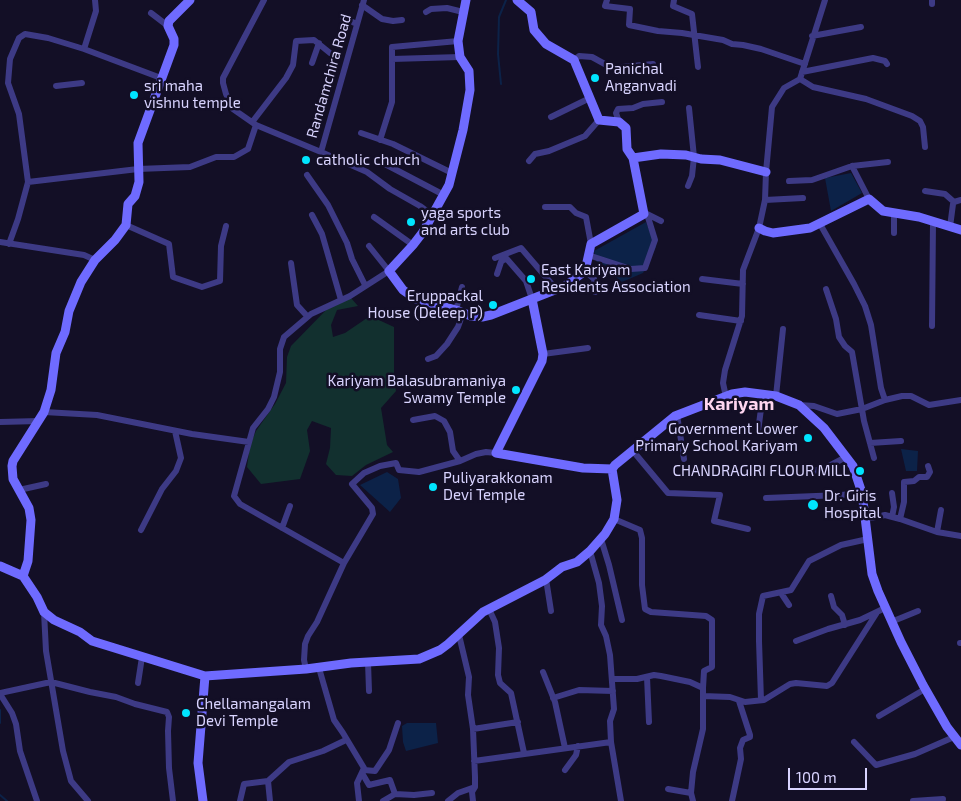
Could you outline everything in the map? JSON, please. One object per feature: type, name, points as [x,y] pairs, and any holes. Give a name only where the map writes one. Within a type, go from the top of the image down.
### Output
[{"type":"street","points":[[84,49],[90,25],[96,11],[95,0]]},
{"type":"street","points":[[168,26],[169,21],[189,0]]},
{"type":"street","points":[[264,0],[223,78],[226,94],[233,109],[255,123],[321,152]]},
{"type":"street","points":[[344,563],[240,504],[234,496],[253,428],[268,409],[274,397],[280,372],[280,349],[284,337],[307,316],[341,300],[389,271],[413,245],[444,195],[452,173],[463,130],[470,90],[468,71],[460,57],[458,41],[466,0]]},
{"type":"street","points":[[517,0],[531,12],[534,30],[546,44],[574,60],[599,120]]},
{"type":"street","points":[[607,0],[605,6],[630,9],[629,25],[723,40],[732,44],[761,49],[805,64]]},
{"type":"street","points":[[674,0],[673,6],[692,14],[696,35],[698,67]]},
{"type":"street","points":[[801,76],[812,36],[825,0]]},
{"type":"street","points":[[363,3],[382,20],[402,20]]},
{"type":"street","name":"Randamchira Road","points":[[363,3],[321,152],[366,172],[432,214]]},
{"type":"street","points":[[426,12],[431,9],[447,8],[463,12]]},
{"type":"street","points":[[23,576],[28,561],[29,508],[13,479],[13,461],[44,412],[51,390],[56,353],[65,332],[69,311],[85,275],[95,260],[115,240],[126,225],[128,204],[138,190],[138,143],[174,45],[174,35],[168,26],[151,14]]},
{"type":"street","points":[[343,18],[357,24]]},
{"type":"street","points":[[812,36],[861,27]]},
{"type":"street","points":[[9,244],[28,182],[19,114],[8,83],[10,59],[19,38],[25,34],[48,38],[84,49],[161,78]]},
{"type":"street","points":[[28,182],[138,169],[190,166],[216,157],[234,157],[248,149],[255,123],[293,65],[296,41],[314,40],[330,53]]},
{"type":"street","points":[[380,140],[392,102],[392,47],[458,41]]},
{"type":"street","points":[[312,63],[319,43]]},
{"type":"street","points":[[574,60],[579,56],[592,57],[612,68],[653,64]]},
{"type":"street","points":[[392,59],[460,57]]},
{"type":"street","points":[[726,397],[723,383],[725,370],[742,316],[743,270],[760,228],[765,200],[772,107],[784,88],[801,76],[873,58],[885,61],[887,64]]},
{"type":"street","points":[[801,76],[813,87],[866,99],[912,116],[920,121],[923,127],[925,147]]},
{"type":"street","points":[[56,86],[82,83]]},
{"type":"street","points":[[551,118],[590,98]]},
{"type":"street","points":[[588,255],[630,269],[645,268],[655,240],[645,214],[633,158],[627,149],[626,128],[619,122],[616,113],[618,109],[634,108],[643,104],[662,102]]},
{"type":"street","points":[[688,186],[692,176],[694,157],[690,108]]},
{"type":"street","points":[[599,120],[619,122]]},
{"type":"street","points":[[529,161],[535,154],[550,151],[585,136],[599,120]]},
{"type":"street","points":[[360,133],[393,144],[452,173]]},
{"type":"street","points":[[633,158],[661,154],[694,157],[720,160],[766,172]]},
{"type":"street","points":[[789,181],[812,180],[852,166],[888,162]]},
{"type":"street","points":[[383,163],[444,195]]},
{"type":"street","points":[[852,166],[870,199],[883,211],[912,216],[961,230]]},
{"type":"street","points":[[307,176],[328,205],[365,286]]},
{"type":"street","points":[[925,191],[945,194],[957,201],[950,227]]},
{"type":"street","points":[[765,200],[803,198]]},
{"type":"street","points":[[760,228],[765,231],[780,233],[810,228],[870,199]]},
{"type":"street","points":[[369,246],[403,290],[416,299],[482,317],[557,290],[585,271],[591,244],[586,218],[576,213],[570,206],[545,207]]},
{"type":"street","points":[[645,214],[661,221]]},
{"type":"street","points":[[591,244],[645,214]]},
{"type":"street","points":[[894,214],[894,233]]},
{"type":"street","points":[[312,215],[322,234],[341,300]]},
{"type":"street","points":[[374,217],[413,245]]},
{"type":"street","points":[[932,326],[933,222]]},
{"type":"street","points":[[820,224],[865,306],[871,325],[881,388],[885,400]]},
{"type":"street","points":[[126,225],[168,244],[173,277],[202,287],[220,282],[221,246],[226,226]]},
{"type":"street","points":[[0,242],[84,256],[95,260]]},
{"type":"street","points":[[495,258],[521,248],[557,290]]},
{"type":"street","points":[[496,453],[542,361],[543,354],[532,299],[526,281],[506,258],[501,262],[497,274]]},
{"type":"street","points":[[292,264],[297,305],[307,316]]},
{"type":"street","points":[[585,271],[594,279],[595,292]]},
{"type":"street","points":[[702,279],[743,284]]},
{"type":"street","points":[[428,359],[436,356],[448,344],[458,327],[462,287]]},
{"type":"street","points":[[826,289],[836,319],[839,337],[852,352],[862,409],[874,458]]},
{"type":"street","points":[[699,315],[741,321]]},
{"type":"street","points":[[776,396],[783,329]]},
{"type":"street","points":[[543,354],[588,348]]},
{"type":"street","points":[[612,470],[622,459],[677,415],[732,394],[745,392],[763,393],[799,405],[814,406],[837,414],[862,409],[896,397],[911,396],[929,405],[961,400]]},
{"type":"street","points":[[758,432],[763,393]]},
{"type":"street","points":[[799,405],[824,428],[853,466],[862,493],[872,574],[885,608],[925,689],[954,738],[961,745]]},
{"type":"street","points":[[44,412],[97,415],[175,431],[249,442]]},
{"type":"street","points":[[677,415],[684,459]]},
{"type":"street","points":[[413,420],[435,416],[444,421],[450,432],[453,451],[460,461]]},
{"type":"street","points":[[0,422],[39,421]]},
{"type":"street","points":[[141,530],[162,489],[176,471],[181,458],[175,431]]},
{"type":"street","points":[[870,443],[902,441]]},
{"type":"street","points":[[633,451],[668,493],[720,495],[714,521],[748,529]]},
{"type":"street","points":[[306,669],[304,660],[305,644],[308,636],[317,622],[344,563],[373,514],[372,508],[352,484],[364,473],[380,466],[396,463],[399,470],[419,472],[486,452],[583,468],[612,470]]},
{"type":"street","points":[[813,471],[825,468],[846,457]]},
{"type":"street","points":[[900,519],[904,502],[904,482],[914,481],[918,477],[927,477],[930,472],[928,466]]},
{"type":"street","points":[[0,566],[23,576],[44,612],[54,620],[92,641],[205,676],[419,659],[440,650],[460,635],[483,612],[546,579],[562,567],[577,562],[590,551],[601,539],[614,519],[617,500],[612,470]]},
{"type":"street","points":[[19,490],[46,484]]},
{"type":"street","points":[[766,498],[862,493]]},
{"type":"street","points":[[892,493],[894,507],[892,517]]},
{"type":"street","points":[[282,528],[290,506]]},
{"type":"street","points":[[937,532],[941,510]]},
{"type":"street","points":[[866,518],[885,515],[937,532],[961,536]]},
{"type":"street","points":[[614,519],[640,530],[645,609],[651,612],[706,616],[712,620],[712,667],[704,671],[703,729],[695,761],[693,801]]},
{"type":"street","points":[[601,539],[622,620]]},
{"type":"street","points":[[761,700],[759,614],[763,596],[791,590],[809,561],[841,545],[868,540]]},
{"type":"street","points":[[590,551],[599,583],[602,606],[601,625],[606,636],[612,679],[614,709],[610,720],[611,742],[621,801]]},
{"type":"street","points":[[546,579],[550,611]]},
{"type":"street","points":[[781,593],[789,605]]},
{"type":"street","points":[[831,596],[834,607],[842,615],[845,625]]},
{"type":"street","points":[[796,641],[876,614],[885,608]]},
{"type":"street","points":[[489,609],[495,622],[498,648],[498,675],[500,683],[511,694],[524,753]]},
{"type":"street","points":[[891,622],[918,611]]},
{"type":"street","points":[[44,612],[46,651],[63,751],[71,781],[88,801]]},
{"type":"street","points":[[703,696],[730,697],[745,702],[761,700],[772,696],[796,682],[827,686],[832,683],[876,614]]},
{"type":"street","points":[[460,635],[469,676],[468,695],[473,730],[475,787],[472,792],[473,801]]},
{"type":"street","points":[[138,683],[142,657]]},
{"type":"street","points":[[368,662],[369,691]]},
{"type":"street","points":[[318,668],[334,720],[370,785],[390,780],[395,794]]},
{"type":"street","points":[[543,672],[553,698],[565,748]]},
{"type":"street","points":[[612,679],[637,679],[654,675],[672,677],[703,688]]},
{"type":"street","points":[[202,801],[198,763],[205,676]]},
{"type":"street","points":[[647,677],[649,722]]},
{"type":"street","points":[[37,801],[20,751],[14,719],[0,693],[51,682],[90,692],[116,696],[135,704],[167,712],[169,717],[169,768],[173,801]]},
{"type":"street","points":[[880,716],[925,689]]},
{"type":"street","points":[[553,698],[579,690],[613,691]]},
{"type":"street","points":[[732,801],[741,759],[740,748],[743,740],[750,737],[739,701]]},
{"type":"street","points":[[473,730],[518,722]]},
{"type":"street","points":[[363,772],[374,770],[389,750],[398,723]]},
{"type":"street","points":[[854,742],[876,765],[929,749],[954,738]]},
{"type":"street","points":[[240,801],[244,784],[268,781],[289,762],[323,751],[346,740]]},
{"type":"street","points":[[474,761],[611,742]]},
{"type":"street","points":[[565,770],[576,755],[578,746]]},
{"type":"street","points":[[359,801],[358,783],[363,772]]},
{"type":"street","points":[[268,781],[270,801]]},
{"type":"street","points":[[448,801],[458,793],[475,787]]},
{"type":"street","points":[[668,789],[692,793]]},
{"type":"street","points":[[383,801],[395,794],[414,795],[432,793]]},
{"type":"street","points":[[913,801],[943,798]]},
{"type":"green space","points":[[351,298],[358,306],[337,310],[331,325],[333,337],[345,333],[370,316],[394,327],[394,382],[396,391],[381,408],[387,445],[393,452],[366,465],[352,476],[336,475],[326,464],[330,448],[331,428],[312,421],[307,430],[310,451],[300,479],[261,484],[247,467],[250,445],[256,431],[275,404],[286,383],[287,357],[291,346],[328,308]]},
{"type":"water","points":[[851,173],[862,193],[831,211],[825,178]]},
{"type":"water","points":[[646,222],[656,247],[643,273],[622,282],[596,261],[594,251]]},
{"type":"water","points":[[901,449],[918,451],[917,471],[906,471]]},
{"type":"water","points":[[387,472],[398,479],[401,498],[390,512],[360,485]]},
{"type":"water","points":[[407,723],[436,723],[438,743],[406,751],[403,742],[402,726]]},
{"type":"waterway","points":[[501,84],[498,54],[499,17],[506,0]]},
{"type":"waterway","points":[[0,710],[0,723]]},
{"type":"waterway","points":[[0,795],[7,801]]},
{"type":"place","name":"Panichal Anganvadi","points":[[595,78]]},
{"type":"place","name":"sri maha vishnu temple","points":[[134,95]]},
{"type":"place","name":"catholic church","points":[[306,160]]},
{"type":"place","name":"yaga sports and arts club","points":[[411,222]]},
{"type":"place","name":"East Kariyam Residents Association","points":[[531,279]]},
{"type":"place","name":"Eruppackal House (Deleep P)","points":[[493,305]]},
{"type":"place","name":"Kariyam Balasubramaniya Swamy Temple","points":[[516,390]]},
{"type":"place","name":"Government Lower Primary School Kariyam","points":[[808,438]]},
{"type":"place","name":"CHANDRAGIRI FLOUR MILL","points":[[860,471]]},
{"type":"place","name":"Puliyarakkonam Devi Temple","points":[[433,487]]},
{"type":"place","name":"Dr. Giris Hospital","points":[[813,505]]},
{"type":"place","name":"Chellamangalam Devi Temple","points":[[186,713]]},
{"type":"district","name":"Kariyam","points":[[739,404]]}]
